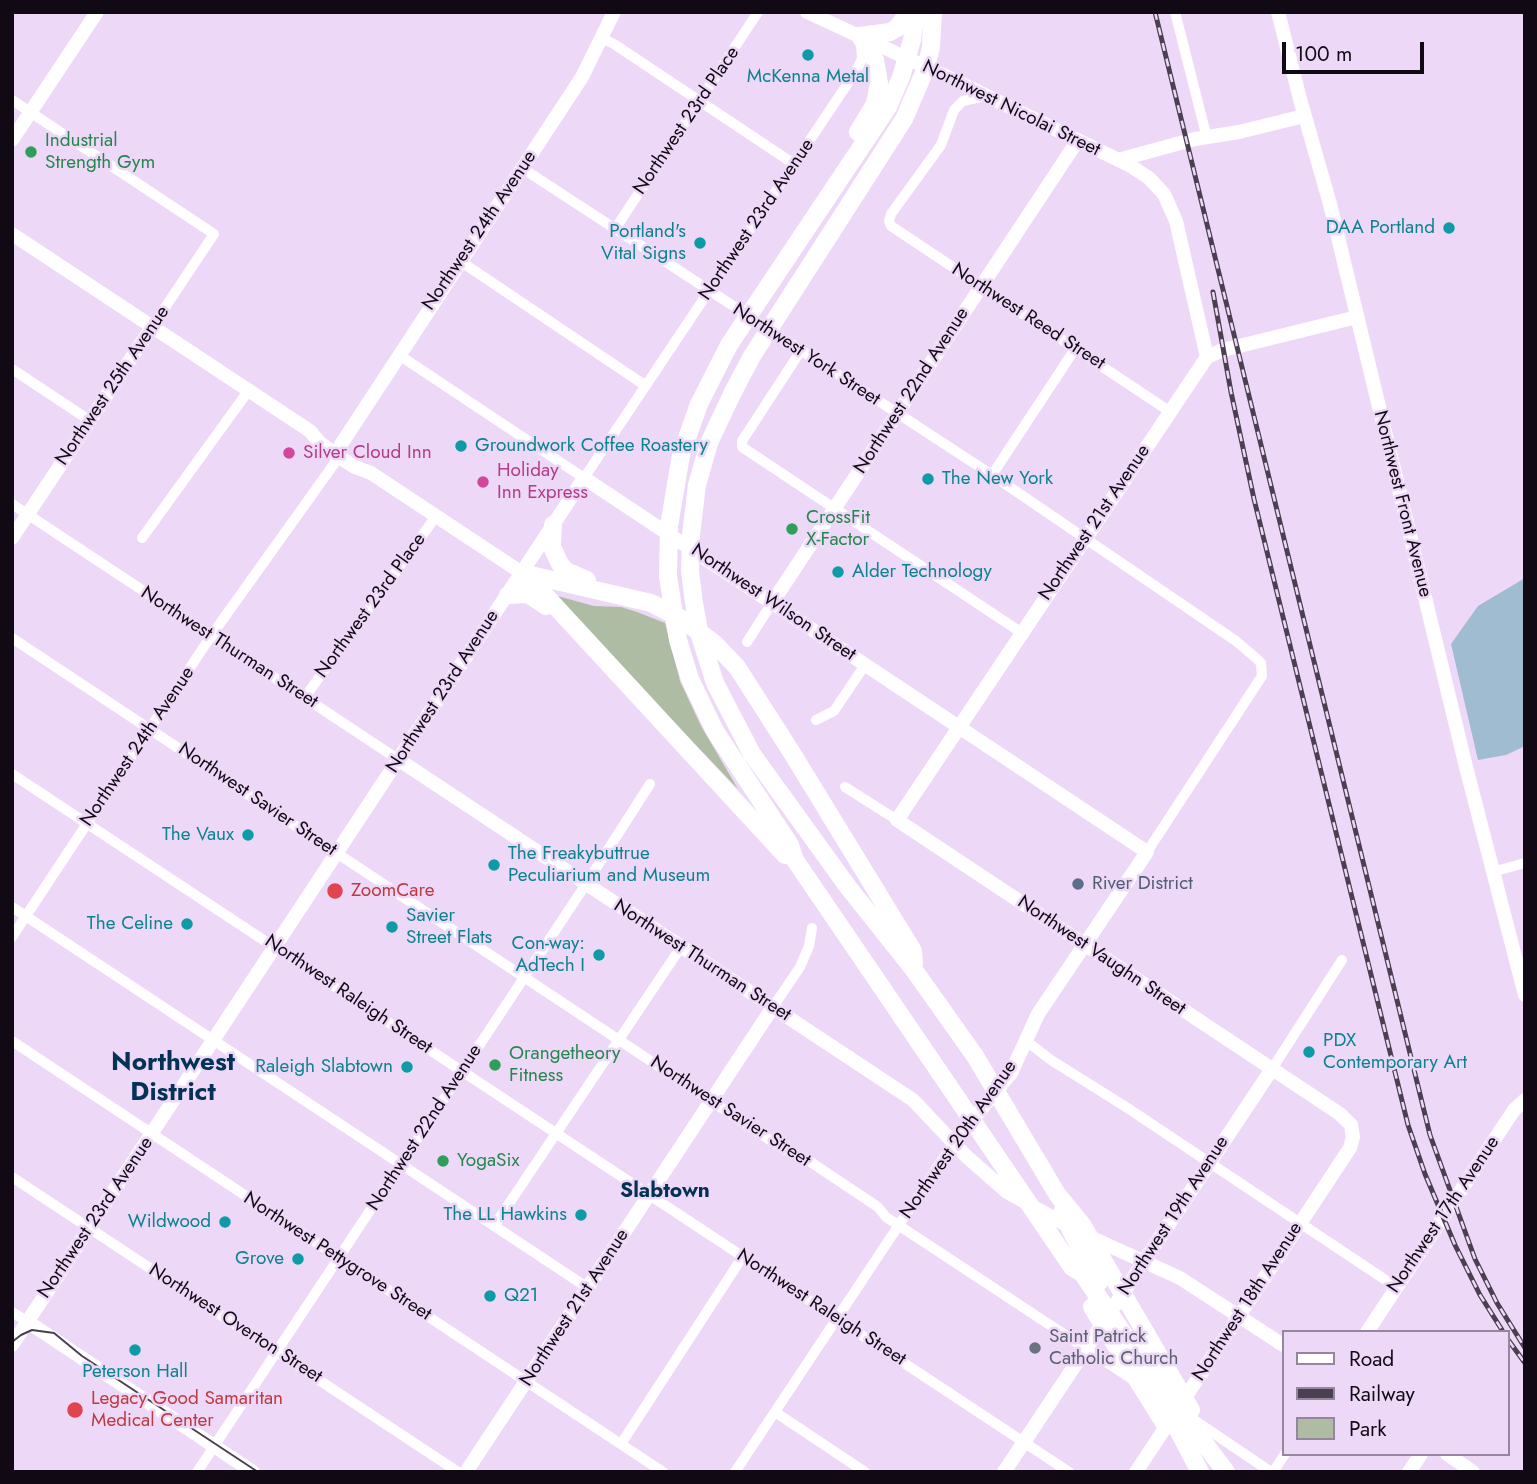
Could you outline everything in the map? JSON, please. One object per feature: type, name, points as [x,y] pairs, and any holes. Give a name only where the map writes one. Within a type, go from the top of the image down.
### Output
[{"type":"highway","points":[[830,191],[835,169],[869,114],[878,93],[875,60],[860,36],[890,33],[901,24],[909,12]]},
{"type":"highway","points":[[916,12],[906,59],[888,107],[747,317],[707,385],[681,455],[669,526],[668,576],[678,639],[691,679],[715,731],[790,845],[794,860],[1072,1267],[1082,1273],[1141,1359],[1229,1472]]},
{"type":"highway","points":[[933,12],[926,68],[904,118],[752,356],[720,418],[703,460],[691,535],[690,571],[694,603],[705,654],[715,683],[741,736],[805,829],[914,970],[967,1044],[1057,1194],[1083,1226],[1229,1472]]},
{"type":"highway","points":[[553,525],[552,547],[566,570],[625,597]]},
{"type":"highway","points":[[522,573],[651,603],[694,627],[737,667],[913,951],[914,970]]},
{"type":"highway","points":[[522,573],[783,854],[794,860]]},
{"type":"highway","points":[[508,595],[528,594],[539,600],[585,646],[617,673]]},
{"type":"highway","points":[[1057,1194],[1071,1231],[1200,1472]]},
{"type":"highway","points":[[1072,1267],[1073,1279],[1163,1420],[1192,1472]]},
{"type":"street","points":[[12,140],[97,12]]},
{"type":"street","name":"Northwest 24th Avenue","points":[[12,937],[211,636],[339,451],[586,70],[614,12]]},
{"type":"street","name":"Northwest 23rd Place","points":[[615,229],[758,12]]},
{"type":"street","name":"Northwest Nicolai Street","points":[[807,12],[1118,160],[1140,152],[1304,116]]},
{"type":"street","points":[[1175,12],[1207,138]]},
{"type":"street","name":"Northwest Front Avenue","points":[[1278,12],[1330,204],[1492,872],[1525,995]]},
{"type":"street","name":"Northwest 23rd Avenue","points":[[12,1345],[860,63],[863,53],[860,36]]},
{"type":"street","points":[[601,38],[794,164]]},
{"type":"street","name":"Northwest Reed Street","points":[[985,96],[963,101],[954,110],[945,135],[923,171],[898,203],[889,221],[895,229],[1169,411]]},
{"type":"street","points":[[12,100],[31,112]]},
{"type":"street","name":"Northwest 25th Avenue","points":[[12,538],[214,234],[31,112]]},
{"type":"street","name":"Northwest 22nd Avenue","points":[[747,642],[1078,141]]},
{"type":"street","points":[[1118,160],[1137,169],[1155,183],[1171,206],[1182,243],[1207,357],[1223,350],[1357,317]]},
{"type":"street","name":"Northwest York Street","points":[[522,168],[992,475],[1236,641],[1261,663]]},
{"type":"street","points":[[12,234],[310,431],[326,436],[339,451],[357,457],[371,473],[522,573]]},
{"type":"street","points":[[460,261],[646,386]]},
{"type":"street","points":[[992,475],[1075,349]]},
{"type":"street","points":[[800,352],[742,441],[742,447],[1022,633]]},
{"type":"street","name":"Northwest Wilson Street","points":[[399,355],[1147,852]]},
{"type":"street","name":"Northwest 21st Avenue","points":[[897,820],[1207,357]]},
{"type":"street","points":[[12,369],[89,420]]},
{"type":"street","points":[[142,538],[248,390]]},
{"type":"street","name":"Northwest Thurman Street","points":[[12,505],[913,1100],[986,1175],[1007,1192],[1077,1231],[1180,1278],[1282,1344]]},
{"type":"street","name":"Northwest 23rd Place","points":[[305,697],[437,515]]},
{"type":"street","name":"Northwest Savier Street","points":[[12,638],[794,1156],[806,1159],[878,1207],[886,1217],[1272,1472]]},
{"type":"street","name":"Northwest 20th Avenue","points":[[735,1472],[954,1142],[1011,1073],[1038,1014],[1262,676],[1261,663]]},
{"type":"street","points":[[816,720],[834,711],[865,665]]},
{"type":"street","name":"Northwest Raleigh Street","points":[[12,774],[1069,1472]]},
{"type":"street","name":"Northwest 22nd Avenue","points":[[197,1472],[650,784]]},
{"type":"street","name":"Northwest Vaughn Street","points":[[845,787],[1340,1114],[1349,1122],[1352,1130]]},
{"type":"street","points":[[1492,872],[1525,863]]},
{"type":"street","points":[[12,907],[588,1288]]},
{"type":"street","name":"Northwest 21st Avenue","points":[[466,1472],[803,960],[812,938],[812,928]]},
{"type":"street","points":[[494,1226],[681,947]]},
{"type":"street","name":"Northwest 19th Avenue","points":[[1004,1472],[1342,960]]},
{"type":"street","points":[[1025,1040],[1062,1068],[1396,1287]]},
{"type":"street","name":"Northwest Pettygrove Street","points":[[12,1041],[663,1472]]},
{"type":"street","name":"Northwest 17th Avenue","points":[[1368,1330],[1514,1110],[1525,1100]]},
{"type":"street","name":"Northwest 18th Avenue","points":[[1136,1472],[1350,1148],[1352,1130]]},
{"type":"street","name":"Northwest Overton Street","points":[[12,1177],[458,1472]]},
{"type":"street","points":[[621,1444],[743,1256]]},
{"type":"street","points":[[12,1311],[253,1472]]},
{"type":"street","points":[[775,1412],[865,1472]]},
{"type":"street","points":[[1272,1472],[1284,1456]]},
{"type":"street","points":[[1409,1472],[1420,1456]]},
{"type":"street","points":[[1450,1456],[1473,1472]]},
{"type":"green space","points":[[550,594],[594,606],[621,607],[665,623],[680,681],[701,726],[738,789]]},
{"type":"water","points":[[1525,578],[1525,746],[1506,755],[1478,760],[1451,644],[1478,606]]},
{"type":"tram line","points":[[12,1342],[32,1330],[54,1333],[82,1356],[258,1472]]},
{"type":"railway","points":[[1155,12],[1430,1135],[1475,1259],[1497,1303],[1525,1348]]},
{"type":"railway","points":[[1213,292],[1254,499],[1408,1125],[1455,1245],[1480,1295],[1502,1330]]},
{"type":"railway","points":[[1509,1341],[1525,1363]]},
{"type":"place","name":"McKenna Metal","points":[[808,55]]},
{"type":"place","name":"Industrial Strength Gym","points":[[31,152]]},
{"type":"place","name":"DAA Portland","points":[[1449,228]]},
{"type":"place","name":"Portland's Vital Signs","points":[[700,243]]},
{"type":"place","name":"Groundwork Coffee Roastery","points":[[461,446]]},
{"type":"place","name":"Silver Cloud Inn","points":[[289,453]]},
{"type":"place","name":"The New York","points":[[928,479]]},
{"type":"place","name":"Holiday Inn Express","points":[[483,482]]},
{"type":"place","name":"CrossFit X-Factor","points":[[792,529]]},
{"type":"place","name":"Alder Technology","points":[[838,572]]},
{"type":"place","name":"The Vaux","points":[[248,835]]},
{"type":"place","name":"The Freakybuttrue Peculiarium and Museum","points":[[494,865]]},
{"type":"place","name":"River District","points":[[1078,884]]},
{"type":"place","name":"ZoomCare","points":[[335,891]]},
{"type":"place","name":"The Celine","points":[[187,924]]},
{"type":"place","name":"Savier Street Flats","points":[[392,927]]},
{"type":"place","name":"Con-way: AdTech I","points":[[599,955]]},
{"type":"place","name":"PDX Contemporary Art","points":[[1309,1052]]},
{"type":"place","name":"Orangetheory Fitness","points":[[495,1065]]},
{"type":"place","name":"Raleigh Slabtown","points":[[407,1067]]},
{"type":"place","name":"YogaSix","points":[[443,1161]]},
{"type":"place","name":"The LL Hawkins","points":[[581,1215]]},
{"type":"place","name":"Wildwood","points":[[225,1222]]},
{"type":"place","name":"Grove","points":[[298,1259]]},
{"type":"place","name":"Q21","points":[[490,1296]]},
{"type":"place","name":"Saint Patrick Catholic Church","points":[[1035,1348]]},
{"type":"place","name":"Peterson Hall","points":[[135,1350]]},
{"type":"place","name":"Legacy Good Samaritan Medical Center","points":[[75,1410]]},
{"type":"district","name":"Northwest District","points":[[173,1079]]},
{"type":"district","name":"Slabtown","points":[[665,1192]]}]
